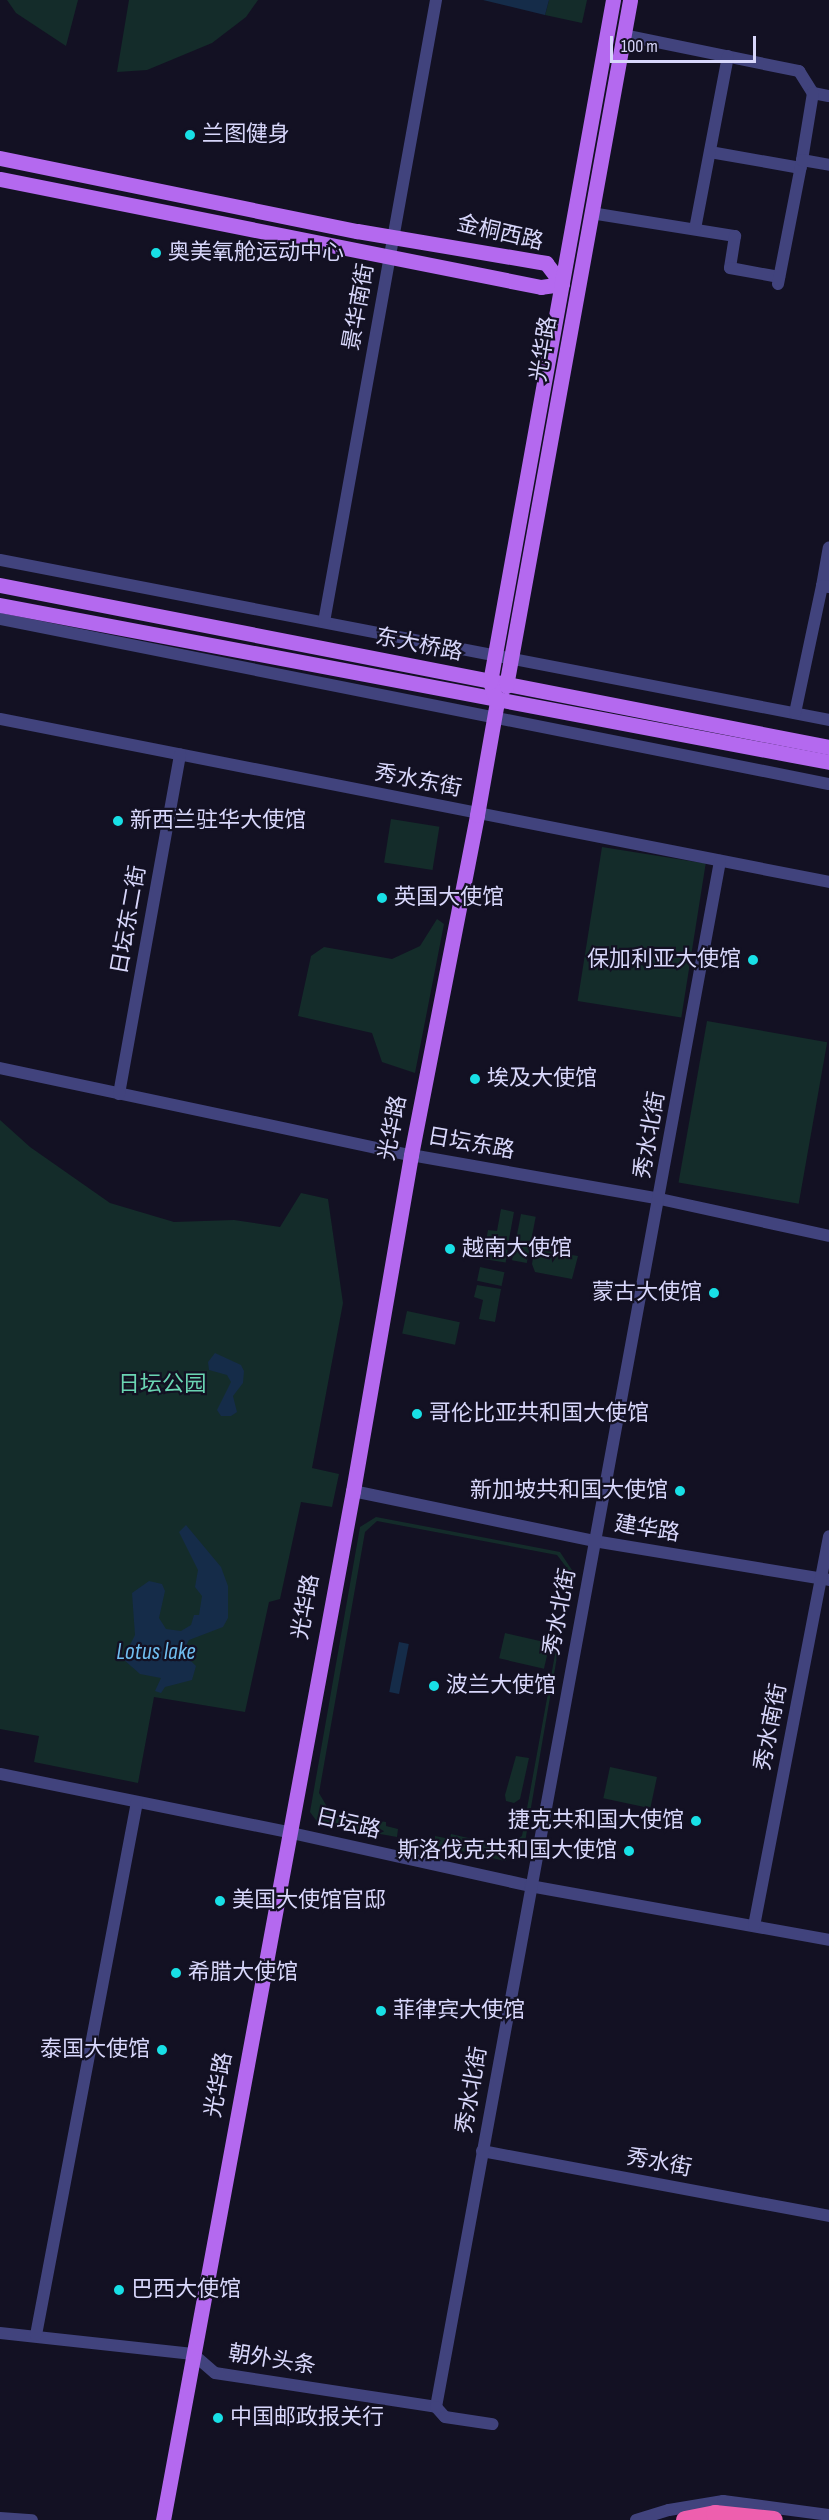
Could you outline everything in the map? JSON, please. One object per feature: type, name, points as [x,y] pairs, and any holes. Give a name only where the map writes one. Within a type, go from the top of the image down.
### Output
[{"type":"highway","points":[[685,2520],[715,2514],[766,2519]]},
{"type":"main road","name":"光华路","points":[[506,686],[503,656],[562,284],[613,0]]},
{"type":"main road","name":"光华路","points":[[163,2520],[287,1832],[353,1491],[411,1155],[477,814],[494,709],[490,682],[503,656],[591,213],[630,0]]},
{"type":"main road","name":"金桐西路","points":[[0,158],[546,263],[562,284],[541,287],[0,179]]},
{"type":"main road","name":"东大桥路","points":[[0,585],[506,686],[829,747]]},
{"type":"main road","name":"东大桥路","points":[[0,605],[494,709],[829,762]]},
{"type":"street","name":"景华南街","points":[[324,622],[436,0]]},
{"type":"street","points":[[591,213],[735,236],[730,268],[779,280],[813,93],[799,71],[623,35]]},
{"type":"street","points":[[695,229],[728,56]]},
{"type":"street","points":[[813,93],[829,96]]},
{"type":"street","points":[[710,153],[801,164],[829,165]]},
{"type":"street","points":[[795,713],[825,587],[829,548]]},
{"type":"street","points":[[0,560],[829,720]]},
{"type":"street","points":[[0,620],[494,709],[829,784]]},
{"type":"street","name":"光华路","points":[[494,709],[506,686]]},
{"type":"street","name":"秀水东街","points":[[0,719],[829,882]]},
{"type":"street","name":"日坛东二街","points":[[119,1094],[180,754]]},
{"type":"street","name":"秀水北街","points":[[436,2407],[530,1886],[660,1199],[720,861]]},
{"type":"street","name":"日坛东路","points":[[0,1068],[411,1155],[660,1199],[829,1236]]},
{"type":"street","name":"建华路","points":[[353,1491],[594,1541],[825,1579]]},
{"type":"street","name":"秀水南街","points":[[754,1926],[825,1579],[829,1536]]},
{"type":"street","name":"日坛路","points":[[0,1774],[287,1832],[530,1886],[829,1940]]},
{"type":"street","points":[[36,2335],[137,1802]]},
{"type":"street","name":"秀水街","points":[[482,2151],[829,2216]]},
{"type":"street","points":[[0,2333],[36,2335],[194,2354]]},
{"type":"street","name":"朝外头条","points":[[194,2354],[215,2373],[436,2407],[445,2417],[492,2424]]},
{"type":"street","points":[[636,2520],[689,2505],[723,2501],[829,2514]]},
{"type":"street","points":[[0,2518],[32,2520]]},
{"type":"green space","points":[[7,0],[78,0],[66,46],[16,13]]},
{"type":"green space","points":[[129,0],[258,0],[246,17],[212,43],[147,70],[117,72]]},
{"type":"green space","points":[[549,0],[587,0],[582,23],[545,15]]},
{"type":"green space","points":[[391,819],[439,827],[433,870],[384,862]]},
{"type":"green space","points":[[602,847],[706,863],[681,1018],[578,1001]]},
{"type":"green space","points":[[437,919],[444,924],[415,1073],[382,1062],[372,1033],[298,1016],[311,956],[324,947],[392,959],[420,946]]},
{"type":"green space","points":[[707,1021],[827,1042],[799,1204],[679,1183]]},
{"type":"green space","name":"日坛公园","points":[[0,1120],[30,1147],[110,1203],[174,1222],[234,1220],[280,1227],[301,1193],[328,1199],[343,1303],[312,1468],[339,1474],[332,1507],[301,1502],[280,1599],[269,1602],[245,1712],[154,1697],[138,1783],[34,1762],[39,1736],[0,1729]]},
{"type":"green space","points":[[501,1209],[514,1212],[508,1245],[486,1241],[488,1230],[497,1231]]},
{"type":"green space","points":[[521,1214],[536,1217],[527,1263],[512,1260]]},
{"type":"green space","points":[[536,1240],[546,1242],[547,1251],[578,1256],[572,1279],[535,1272],[532,1264]]},
{"type":"green space","points":[[484,1246],[508,1250],[506,1263],[482,1259]]},
{"type":"green space","points":[[480,1267],[504,1272],[502,1286],[477,1281]]},
{"type":"green space","points":[[477,1285],[501,1289],[495,1322],[479,1319],[483,1300],[474,1297]]},
{"type":"green space","points":[[407,1311],[460,1322],[455,1345],[402,1333]]},
{"type":"green space","points":[[376,1517],[560,1552],[572,1570],[524,1848],[505,1861],[435,1845],[435,1836],[450,1839],[451,1834],[507,1847],[522,1836],[570,1572],[557,1555],[377,1521],[365,1532],[319,1793],[330,1812],[386,1822],[386,1826],[398,1829],[397,1837],[318,1823],[310,1812],[360,1527]]},
{"type":"green space","points":[[505,1633],[550,1643],[544,1669],[499,1658]]},
{"type":"green space","points":[[516,1756],[529,1758],[520,1799],[514,1803],[506,1801],[505,1795]]},
{"type":"green space","points":[[610,1767],[657,1777],[650,1808],[603,1798]]},
{"type":"water","points":[[483,0],[549,0],[545,15]]},
{"type":"water","points":[[215,1353],[241,1365],[244,1371],[243,1383],[233,1396],[237,1412],[231,1416],[221,1416],[217,1410],[231,1382],[227,1375],[209,1370],[208,1362]]},
{"type":"water","name":"Lotus lake","points":[[186,1525],[221,1567],[228,1586],[228,1618],[223,1627],[189,1640],[185,1648],[186,1656],[196,1666],[192,1680],[165,1687],[161,1693],[155,1691],[161,1678],[140,1674],[123,1659],[135,1635],[132,1593],[149,1581],[162,1584],[165,1591],[159,1618],[166,1629],[181,1631],[191,1625],[194,1615],[199,1615],[202,1596],[195,1587],[198,1570],[179,1532]]},
{"type":"water","points":[[399,1642],[409,1644],[399,1694],[389,1692]]},
{"type":"place","name":"兰图健身","points":[[190,135]]},
{"type":"place","name":"奥美氧舱运动中心","points":[[156,253]]},
{"type":"place","name":"新西兰驻华大使馆","points":[[118,821]]},
{"type":"place","name":"英国大使馆","points":[[382,898]]},
{"type":"place","name":"保加利亚大使馆","points":[[753,960]]},
{"type":"place","name":"埃及大使馆","points":[[475,1079]]},
{"type":"place","name":"越南大使馆","points":[[450,1249]]},
{"type":"place","name":"蒙古大使馆","points":[[714,1293]]},
{"type":"place","name":"哥伦比亚共和国大使馆","points":[[417,1414]]},
{"type":"place","name":"新加坡共和国大使馆","points":[[680,1491]]},
{"type":"place","name":"波兰大使馆","points":[[434,1686]]},
{"type":"place","name":"捷克共和国大使馆","points":[[696,1821]]},
{"type":"place","name":"斯洛伐克共和国大使馆","points":[[629,1851]]},
{"type":"place","name":"美国大使馆官邸","points":[[220,1901]]},
{"type":"place","name":"希腊大使馆","points":[[176,1973]]},
{"type":"place","name":"菲律宾大使馆","points":[[381,2011]]},
{"type":"place","name":"泰国大使馆","points":[[162,2050]]},
{"type":"place","name":"巴西大使馆","points":[[119,2290]]},
{"type":"place","name":"中国邮政报关行","points":[[218,2418]]}]
